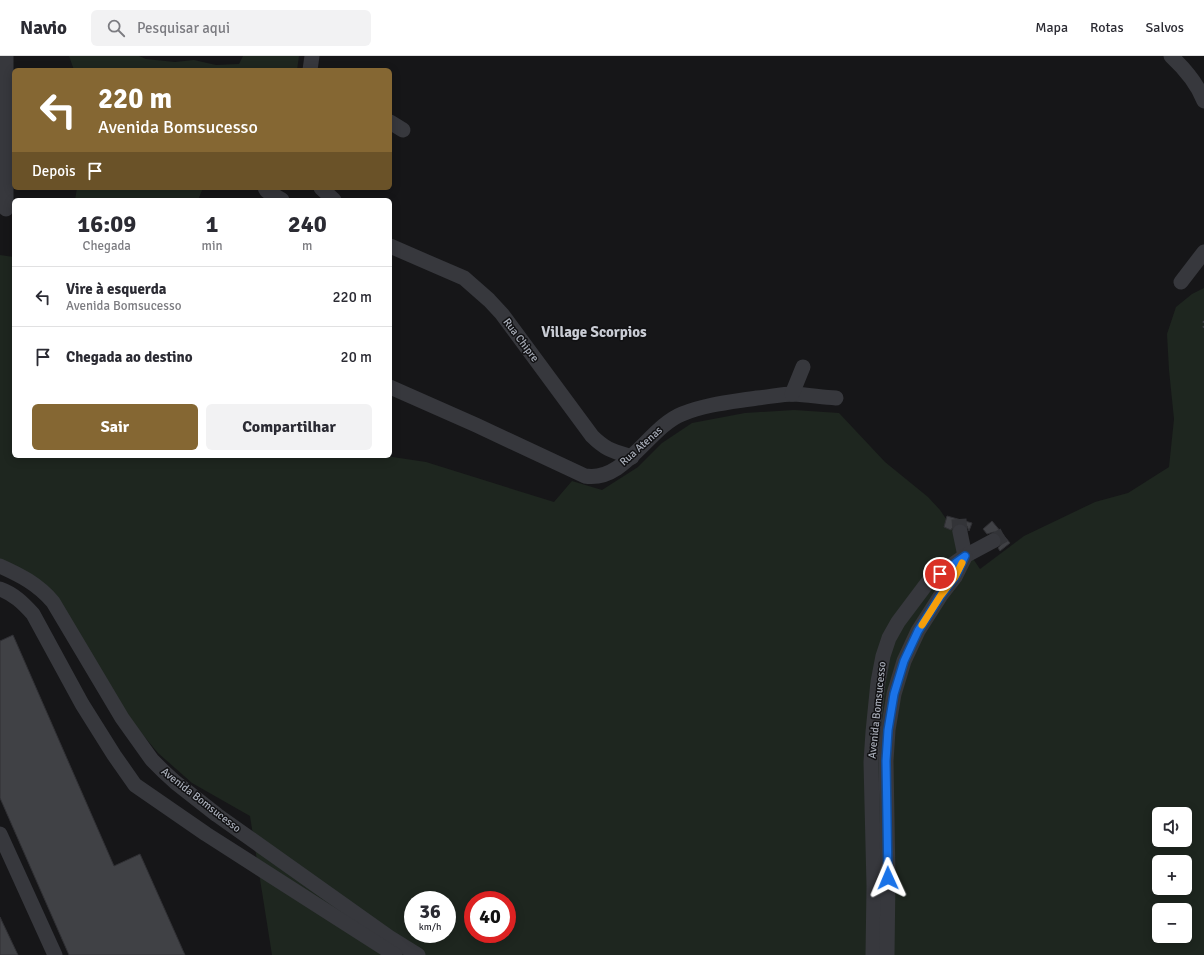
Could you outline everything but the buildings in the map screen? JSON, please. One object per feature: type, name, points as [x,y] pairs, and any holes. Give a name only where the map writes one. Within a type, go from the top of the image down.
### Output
[{"type":"street","points":[[6,56],[3,131],[6,209]]},
{"type":"street","points":[[310,68],[312,56]]},
{"type":"street","points":[[1171,56],[1192,78],[1204,101]]},
{"type":"street","points":[[392,123],[403,130]]},
{"type":"street","points":[[266,190],[279,198]]},
{"type":"street","points":[[323,190],[332,198]]},
{"type":"street","name":"Rua Chipre","points":[[392,247],[464,278],[479,291],[502,314],[592,436],[601,445],[608,449],[632,457]]},
{"type":"street","points":[[1181,282],[1204,252]]},
{"type":"street","points":[[792,394],[803,367]]},
{"type":"street","name":"Rua Atenas","points":[[392,388],[585,476],[592,477],[600,476],[618,467],[632,457],[649,438],[668,421],[680,414],[706,406],[792,394],[836,398]]},
{"type":"street","points":[[960,532],[965,556],[993,541]]},
{"type":"street","name":"Avenida Bomsucesso","points":[[873,955],[874,886],[871,762],[872,732],[878,682],[883,656],[889,638],[898,622],[928,582],[965,556]]},
{"type":"street","name":"Avenida Bomsucesso","points":[[886,955],[888,878],[886,761],[888,730],[894,694],[904,661],[918,631],[941,595],[955,577],[965,556]]},
{"type":"street","name":"Avenida Bomsucesso","points":[[0,566],[18,574],[37,586],[49,597],[122,718],[152,760],[163,771],[217,815],[388,938],[418,955]]},
{"type":"street","name":"Avenida Bomsucesso","points":[[0,589],[10,593],[22,602],[33,614],[82,704],[135,785],[206,834],[396,955]]},
{"type":"street","points":[[0,834],[54,955]]},
{"type":"path","points":[[1204,321],[1204,328]]},
{"type":"shaded area","points":[[69,56],[139,56],[146,59],[175,62],[194,60],[216,65],[239,64],[243,56],[299,56],[297,68],[73,68]]},
{"type":"shaded area","points":[[77,190],[202,190],[199,198],[75,198]]},
{"type":"shaded area","points":[[0,255],[12,257],[12,458],[392,457],[426,462],[554,502],[572,481],[602,490],[638,467],[662,443],[692,423],[745,413],[794,410],[839,413],[885,462],[928,497],[940,510],[980,569],[1024,536],[1095,502],[1128,493],[1169,467],[1174,419],[1167,334],[1176,307],[1192,294],[1204,288],[1204,955],[272,955],[250,816],[192,783],[158,753],[133,723],[44,584],[0,563]]},
{"type":"tunnel","points":[[959,519],[960,532]]},
{"type":"tunnel","points":[[993,541],[1004,535]]},
{"type":"slow traffic","points":[[922,625],[941,595],[955,577],[962,563]]},
{"type":"district","name":"Village Scorpios","points":[[594,332]]},
{"type":"route","points":[[888,878],[886,761],[888,730],[894,694],[904,661],[918,631],[941,595],[955,577],[965,556],[940,574]]}]
